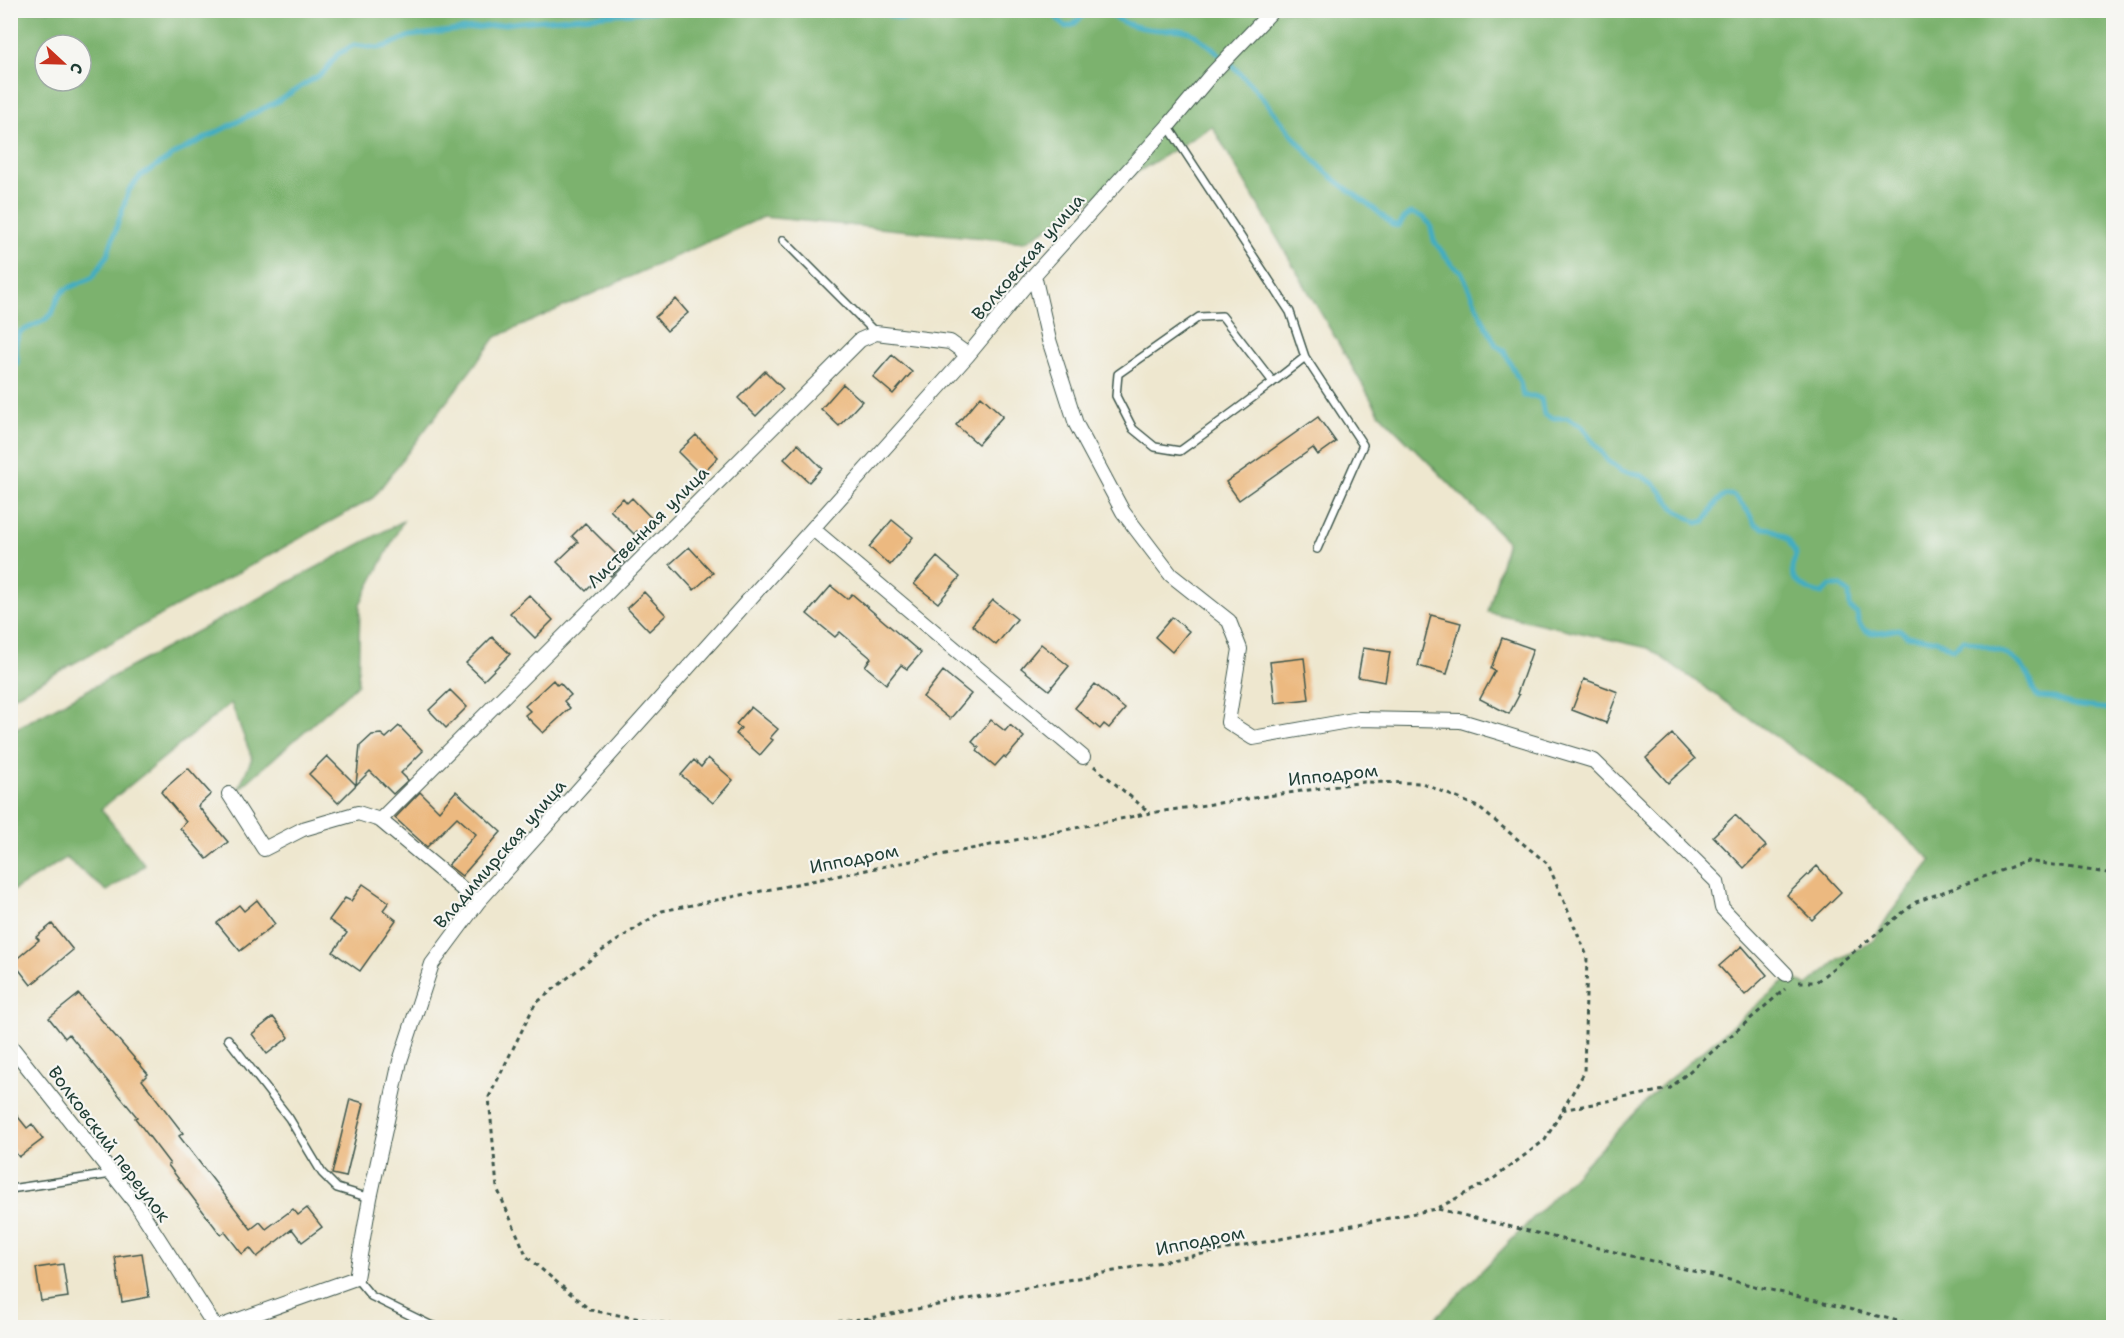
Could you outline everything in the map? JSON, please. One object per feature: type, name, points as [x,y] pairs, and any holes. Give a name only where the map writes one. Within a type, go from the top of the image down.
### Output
[{"type":"street","name":"Волковская улица","points":[[813,529],[968,355],[1034,275],[1273,10]]},
{"type":"street","points":[[1034,275],[1049,339],[1076,424],[1123,512],[1171,575],[1228,621],[1240,649],[1227,722],[1253,738],[1359,718],[1461,721],[1594,761],[1717,882],[1722,908],[1786,974]]},
{"type":"street","points":[[876,333],[950,342],[968,355]]},
{"type":"street","name":"Лиственная улица","points":[[380,820],[860,340],[876,333]]},
{"type":"street","points":[[813,529],[1083,757]]},
{"type":"street","name":"Владимирская улица","points":[[356,1278],[370,1198],[399,1061],[432,964],[478,902],[813,529]]},
{"type":"street","points":[[229,794],[264,849],[303,829],[358,813],[380,820],[478,902]]},
{"type":"street","name":"Волковский переулок","points":[[10,1045],[137,1205],[216,1328]]},
{"type":"street","points":[[216,1328],[356,1278]]},
{"type":"lane","points":[[1168,126],[1290,312],[1305,357],[1363,445],[1317,549]]},
{"type":"lane","points":[[783,240],[876,333]]},
{"type":"lane","points":[[1273,382],[1222,316],[1199,317],[1118,374],[1116,396],[1132,429],[1155,447],[1180,451],[1273,382],[1305,357]]},
{"type":"lane","points":[[228,1039],[289,1118],[322,1173],[337,1188],[370,1198]]},
{"type":"lane","points":[[10,1189],[112,1174]]},
{"type":"lane","points":[[356,1278],[371,1296],[430,1326],[440,1328]]},
{"type":"path","points":[[1083,757],[1150,813]]},
{"type":"path","name":"Ипподром","points":[[691,1328],[590,1310],[527,1257],[497,1188],[489,1097],[535,1004],[600,952],[662,911],[1150,813],[1364,782],[1422,783],[1478,807],[1548,864],[1587,956],[1584,1073],[1545,1140],[1493,1179],[1436,1209],[870,1318],[777,1328]]},
{"type":"path","points":[[1562,1110],[1669,1089],[1794,982],[1816,982],[1916,902],[2027,861],[2114,874]]},
{"type":"path","points":[[1436,1209],[1927,1328]]},
{"type":"path","points":[[868,1328],[870,1318]]},
{"type":"green space","points":[[11,11],[2113,11],[2113,1327],[1427,1327],[1661,1086],[1791,976],[1807,986],[1839,959],[1873,941],[1889,915],[1932,860],[1854,791],[1648,648],[1488,612],[1507,541],[1379,413],[1212,126],[1025,242],[763,217],[496,337],[373,498],[11,698]]},
{"type":"green space","points":[[403,521],[360,604],[358,684],[238,790],[252,758],[231,703],[101,809],[145,865],[107,891],[66,858],[11,892],[11,731]]},
{"type":"building","points":[[676,299],[688,313],[667,331],[655,317]]},
{"type":"building","points":[[892,355],[912,372],[893,394],[873,377]]},
{"type":"building","points":[[765,371],[783,389],[756,416],[738,398]]},
{"type":"building","points":[[843,384],[862,401],[839,426],[821,409]]},
{"type":"building","points":[[981,396],[1003,416],[978,444],[956,425]]},
{"type":"building","points":[[1318,417],[1336,442],[1318,455],[1313,448],[1239,500],[1226,482]]},
{"type":"building","points":[[696,435],[718,457],[701,475],[678,452]]},
{"type":"building","points":[[798,444],[822,468],[809,482],[784,459]]},
{"type":"building","points":[[623,498],[627,503],[632,498],[654,521],[640,534],[637,531],[634,534],[610,510]]},
{"type":"building","points":[[892,520],[913,537],[890,565],[869,547]]},
{"type":"building","points":[[585,523],[625,563],[611,576],[606,571],[586,591],[557,562],[578,542],[572,536]]},
{"type":"building","points":[[689,547],[713,573],[694,590],[670,564]]},
{"type":"building","points":[[937,557],[960,577],[938,603],[914,584]]},
{"type":"building","points":[[831,586],[847,599],[852,594],[921,653],[907,669],[901,665],[886,684],[865,666],[871,658],[840,632],[835,637],[807,614]]},
{"type":"building","points":[[644,592],[666,615],[649,631],[627,608]]},
{"type":"building","points":[[529,595],[553,620],[535,638],[510,613]]},
{"type":"building","points":[[993,600],[1017,619],[996,645],[972,625]]},
{"type":"building","points":[[1431,615],[1461,623],[1447,674],[1418,666]]},
{"type":"building","points":[[1172,617],[1189,631],[1172,652],[1155,637]]},
{"type":"building","points":[[492,637],[510,654],[484,680],[466,663]]},
{"type":"building","points":[[1502,638],[1533,649],[1517,694],[1519,695],[1509,714],[1480,699],[1495,671],[1491,669]]},
{"type":"building","points":[[1041,644],[1069,666],[1049,690],[1021,668]]},
{"type":"building","points":[[1363,648],[1390,652],[1385,682],[1358,677]]},
{"type":"building","points":[[1304,658],[1309,699],[1275,703],[1270,662]]},
{"type":"building","points":[[943,671],[971,694],[950,719],[923,697]]},
{"type":"building","points":[[1584,679],[1618,692],[1606,723],[1572,710]]},
{"type":"building","points":[[553,680],[557,685],[560,683],[571,695],[564,701],[570,708],[543,733],[525,715],[530,711],[525,706]]},
{"type":"building","points":[[1095,684],[1125,709],[1109,728],[1104,724],[1100,729],[1075,708]]},
{"type":"building","points":[[450,690],[467,707],[446,728],[429,710]]},
{"type":"building","points":[[751,707],[778,729],[770,738],[773,740],[760,755],[736,734],[741,728],[736,724]]},
{"type":"building","points":[[991,720],[1005,731],[1010,725],[1024,737],[1006,758],[1004,756],[995,766],[977,751],[979,748],[972,742]]},
{"type":"building","points":[[399,726],[423,751],[401,773],[408,780],[393,794],[370,771],[356,785],[360,746],[372,735],[381,734],[386,738]]},
{"type":"building","points":[[1672,734],[1695,759],[1668,783],[1646,758]]},
{"type":"building","points":[[327,756],[356,785],[338,803],[309,774]]},
{"type":"building","points":[[708,758],[733,780],[713,803],[681,775],[694,760],[701,767]]},
{"type":"building","points":[[188,768],[211,794],[198,806],[228,842],[207,859],[180,828],[186,822],[161,792]]},
{"type":"building","points":[[456,791],[501,832],[462,876],[448,865],[476,834],[457,817],[427,847],[395,818],[420,792],[439,811]]},
{"type":"building","points":[[1735,815],[1766,846],[1744,868],[1713,836]]},
{"type":"building","points":[[1817,866],[1841,892],[1812,920],[1787,895]]},
{"type":"building","points":[[363,884],[389,902],[383,910],[396,920],[360,971],[333,952],[347,933],[329,920],[345,898],[351,901]]},
{"type":"building","points":[[257,900],[275,924],[240,951],[217,923],[239,905],[244,911]]},
{"type":"building","points":[[52,924],[73,950],[31,985],[13,962],[39,940],[36,937]]},
{"type":"building","points":[[1742,946],[1767,975],[1745,995],[1719,966]]},
{"type":"building","points":[[79,994],[148,1074],[142,1080],[183,1133],[179,1136],[251,1229],[260,1222],[266,1229],[293,1209],[298,1215],[307,1208],[322,1227],[302,1242],[292,1229],[257,1257],[250,1248],[242,1254],[225,1232],[221,1235],[168,1165],[170,1164],[135,1118],[137,1117],[69,1034],[65,1038],[49,1018]]},
{"type":"building","points":[[273,1017],[289,1037],[267,1054],[252,1034]]},
{"type":"building","points":[[350,1099],[364,1103],[346,1177],[332,1174]]},
{"type":"building","points":[[10,1107],[27,1128],[32,1124],[43,1139],[19,1157],[10,1146]]},
{"type":"building","points":[[142,1253],[149,1297],[122,1302],[115,1257]]},
{"type":"building","points":[[63,1264],[68,1297],[41,1301],[36,1268]]},
{"type":"waterway","points":[[10,371],[17,362],[16,342],[20,332],[52,314],[59,296],[66,289],[92,278],[107,256],[129,190],[141,176],[178,152],[278,101],[324,72],[338,54],[354,45],[377,48],[410,36],[521,22],[667,10]]},
{"type":"waterway","points":[[877,10],[900,18],[911,17],[921,10]]},
{"type":"waterway","points":[[965,10],[972,12],[975,10]]},
{"type":"waterway","points":[[1050,10],[1065,27],[1073,25],[1089,10]]},
{"type":"waterway","points":[[1106,10],[1133,26],[1158,30],[1181,30],[1195,35],[1237,71],[1305,150],[1333,178],[1392,225],[1399,226],[1411,213],[1423,217],[1430,224],[1434,241],[1452,265],[1461,271],[1496,345],[1504,351],[1520,382],[1523,396],[1534,396],[1541,399],[1544,414],[1551,418],[1567,418],[1581,425],[1608,461],[1621,471],[1638,474],[1655,484],[1675,509],[1697,523],[1705,521],[1717,502],[1725,495],[1733,495],[1747,510],[1755,524],[1772,529],[1788,540],[1796,554],[1792,566],[1795,579],[1808,589],[1822,594],[1830,586],[1840,586],[1849,593],[1850,608],[1857,614],[1862,628],[1867,631],[1879,633],[1899,629],[1907,636],[1936,640],[1953,649],[1964,640],[1992,648],[2017,661],[2028,676],[2038,697],[2055,698],[2070,705],[2110,709],[2114,712]]}]
